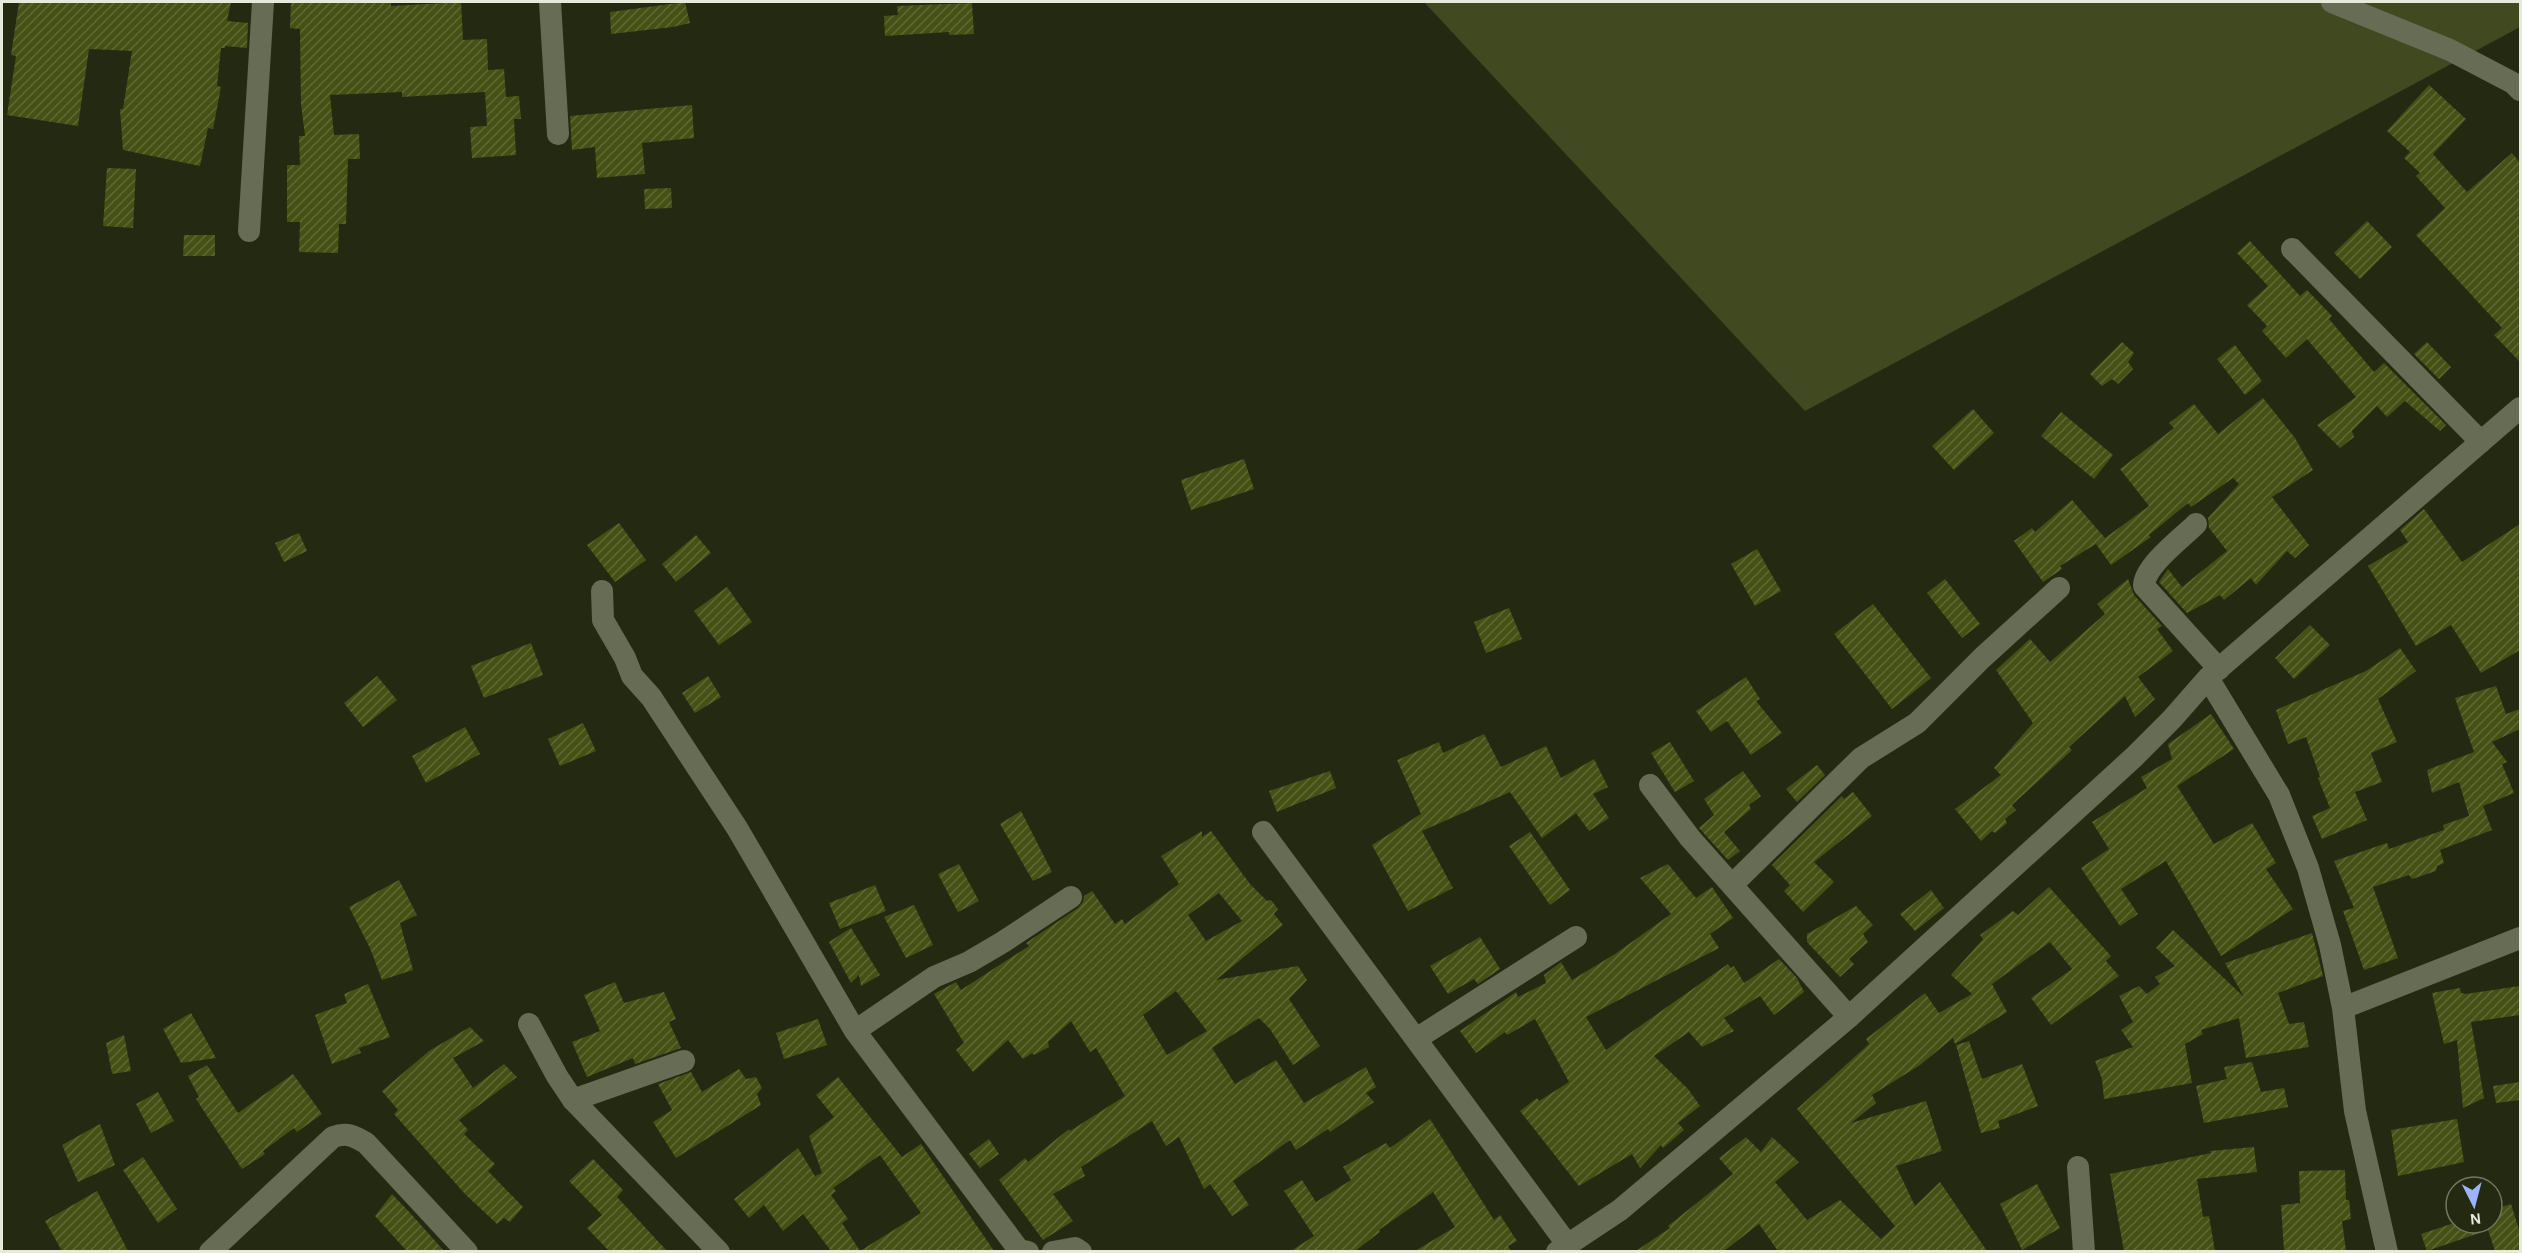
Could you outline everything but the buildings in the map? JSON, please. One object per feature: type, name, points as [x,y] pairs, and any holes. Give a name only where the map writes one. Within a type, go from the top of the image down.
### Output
[{"type":"street","points":[[249,231],[263,2]]},
{"type":"street","points":[[550,2],[558,134]]},
{"type":"street","points":[[2332,2],[2450,50],[2513,83],[2520,90]]},
{"type":"street","points":[[2292,249],[2481,442]]},
{"type":"street","points":[[1263,832],[1416,1039],[1562,1248],[1620,1210],[1849,1017],[2133,757],[2213,674],[2520,408]]},
{"type":"street","points":[[2196,524],[2151,568],[2144,578],[2144,586],[2213,674],[2279,795],[2312,879],[2330,945],[2343,1008],[2355,1111],[2387,1251]]},
{"type":"street","points":[[1732,885],[1861,758],[1917,723],[1982,658],[2059,588]]},
{"type":"street","points":[[602,591],[603,620],[625,658],[632,676],[651,697],[737,828],[855,1031],[1019,1250],[1028,1251]]},
{"type":"street","points":[[1650,785],[1690,838],[1849,1017]]},
{"type":"street","points":[[855,1031],[934,977],[969,962],[1071,897]]},
{"type":"street","points":[[1416,1039],[1576,937]]},
{"type":"street","points":[[2343,1008],[2520,938]]},
{"type":"street","points":[[529,1024],[557,1076],[573,1100],[719,1251]]},
{"type":"street","points":[[573,1100],[684,1061]]},
{"type":"street","points":[[210,1251],[333,1137],[344,1133],[355,1136],[366,1143],[467,1251]]},
{"type":"street","points":[[2078,1167],[2084,1251]]},
{"type":"street","points":[[1053,1251],[1075,1248],[1081,1251]]},
{"type":"green space","points":[[1424,2],[2520,2],[2520,27],[1805,411]]}]
